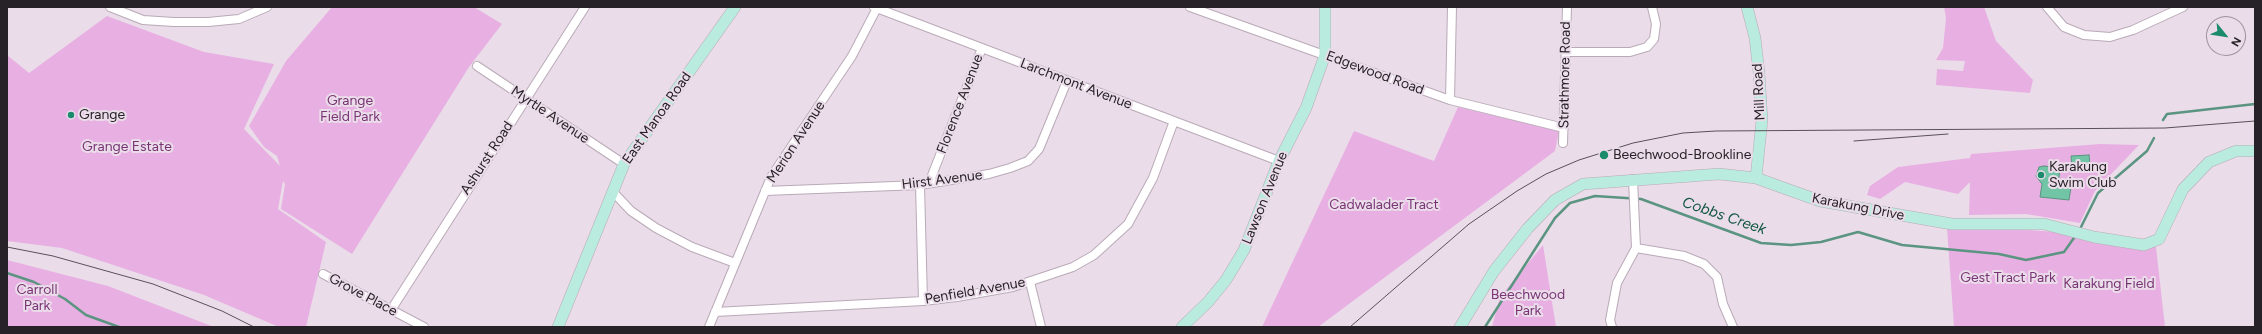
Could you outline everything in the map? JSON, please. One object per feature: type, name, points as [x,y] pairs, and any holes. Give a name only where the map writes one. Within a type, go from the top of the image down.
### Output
[{"type":"street","points":[[110,7],[143,20],[174,22],[208,22],[238,19],[267,7]]},
{"type":"street","name":"Ashurst Road","points":[[391,310],[585,7]]},
{"type":"street","name":"East Manoa Road","points":[[558,327],[614,192],[624,164],[734,7]]},
{"type":"street","name":"Edgewood Road","points":[[1190,7],[1200,9],[1450,100],[1564,128]]},
{"type":"street","name":"Lawson Avenue","points":[[1182,327],[1217,291],[1244,250],[1279,161],[1306,108],[1325,55],[1325,7]]},
{"type":"street","points":[[1450,100],[1452,7]]},
{"type":"street","name":"Strathmore Road","points":[[1563,143],[1567,7]]},
{"type":"street","points":[[1566,52],[1630,52],[1647,47],[1654,39],[1656,24],[1652,7]]},
{"type":"street","name":"Mill Road","points":[[1747,7],[1755,38],[1762,120],[1756,178]]},
{"type":"street","points":[[2048,7],[2064,27],[2084,35],[2110,37],[2133,30],[2183,7]]},
{"type":"street","name":"Larchmont Avenue","points":[[875,8],[1279,161]]},
{"type":"street","name":"Merion Avenue","points":[[709,327],[771,177],[852,56],[875,8]]},
{"type":"street","name":"Florence Avenue","points":[[930,183],[982,48]]},
{"type":"street","name":"Myrtle Avenue","points":[[477,66],[624,164]]},
{"type":"street","name":"Hirst Avenue","points":[[765,191],[920,185],[989,174],[1028,160],[1039,149],[1067,81]]},
{"type":"street","name":"Penfield Avenue","points":[[715,312],[923,301],[980,293],[1030,282],[1072,267],[1094,255],[1128,224],[1153,178],[1174,121]]},
{"type":"street","name":"Karakung Drive","points":[[1460,327],[1494,271],[1528,228],[1555,200],[1583,184],[1633,183],[1719,174],[1756,178],[1820,201],[1922,219],[1952,224],[2044,224],[2094,237],[2144,245],[2152,244],[2159,239],[2183,189],[2209,162],[2236,151],[2255,151]]},
{"type":"street","points":[[1612,327],[1610,320],[1617,283],[1636,248],[1633,183]]},
{"type":"street","points":[[920,185],[923,301]]},
{"type":"street","points":[[614,192],[631,210],[656,228],[692,247],[735,263]]},
{"type":"street","points":[[1636,248],[1684,256],[1704,264],[1717,278],[1724,304],[1733,327]]},
{"type":"street","name":"Grove Place","points":[[324,274],[424,327]]},
{"type":"street","points":[[1030,282],[1042,327]]},
{"type":"green space","name":"Grange Estate","points":[[332,7],[474,7],[502,24],[469,67],[352,254],[281,209],[285,184],[283,181],[278,209],[326,242],[306,327],[279,327],[204,295],[62,248],[7,241],[7,55],[29,73],[107,16],[204,52],[274,64],[244,129],[280,166],[277,156],[264,147],[249,126],[286,61]]},
{"type":"green space","points":[[1944,7],[1984,7],[1996,41],[2033,80],[2030,93],[1936,85],[1937,69],[1963,71],[1965,61],[1936,60],[1943,48],[1946,18]]},
{"type":"green space","name":"Cadwalader Tract","points":[[1458,107],[1559,131],[1555,151],[1318,327],[1262,327],[1354,131],[1434,161]]},
{"type":"green space","name":"Karakung Swim Club","points":[[2100,144],[2139,145],[2095,191],[2080,223],[2026,214],[1969,215],[1970,182],[1958,194],[1905,182],[1880,199],[1867,195],[1870,186],[1898,167],[1970,158],[1971,154]]},
{"type":"green space","name":"Gest Tract Park","points":[[1947,228],[2016,229],[2083,234],[2082,238],[2156,247],[2165,327],[1954,327]]},
{"type":"green space","name":"Beechwood Park","points":[[1543,245],[1556,327],[1492,327],[1500,297]]},
{"type":"green space","name":"Carroll Park","points":[[7,260],[108,286],[214,327],[7,327]]},
{"type":"shaded area","points":[[2089,155],[2090,165],[2072,166],[2071,156]]},
{"type":"shaded area","points":[[2044,166],[2060,168],[2058,185],[2071,187],[2069,200],[2040,197],[2042,184],[2036,176],[2039,167]]},
{"type":"waterway","name":"Cobbs Creek","points":[[2163,120],[2167,114],[2255,104]]},
{"type":"waterway","name":"Cobbs Creek","points":[[2080,229],[2098,193],[2147,151],[2154,138]]},
{"type":"waterway","name":"Cobbs Creek","points":[[1485,327],[1555,218],[1570,203],[1595,196],[1641,199],[1761,243],[1791,245],[1821,242],[1858,232],[1902,245],[1999,254],[2026,260],[2064,252],[2076,235]]},
{"type":"waterway","name":"Cobbs Creek","points":[[7,273],[34,282],[65,299],[86,315],[119,327]]},
{"type":"tram line","points":[[1350,327],[1469,224],[1517,191],[1546,174],[1579,160],[1633,143],[1683,133],[1716,131],[2165,128],[2255,121]]},
{"type":"tram line","points":[[1854,141],[1948,134]]},
{"type":"tram line","points":[[7,247],[53,256],[153,284],[222,311],[254,327]]},
{"type":"place","name":"Grange","points":[[71,115]]},
{"type":"place","name":"Beechwood-Brookline","points":[[1604,155]]},
{"type":"place","name":"Karakung Swim Club","points":[[2041,175]]},
{"type":"park label","name":"Grange Field Park","points":[[350,110]]},
{"type":"park label","name":"Karakung Field","points":[[2109,284]]}]
